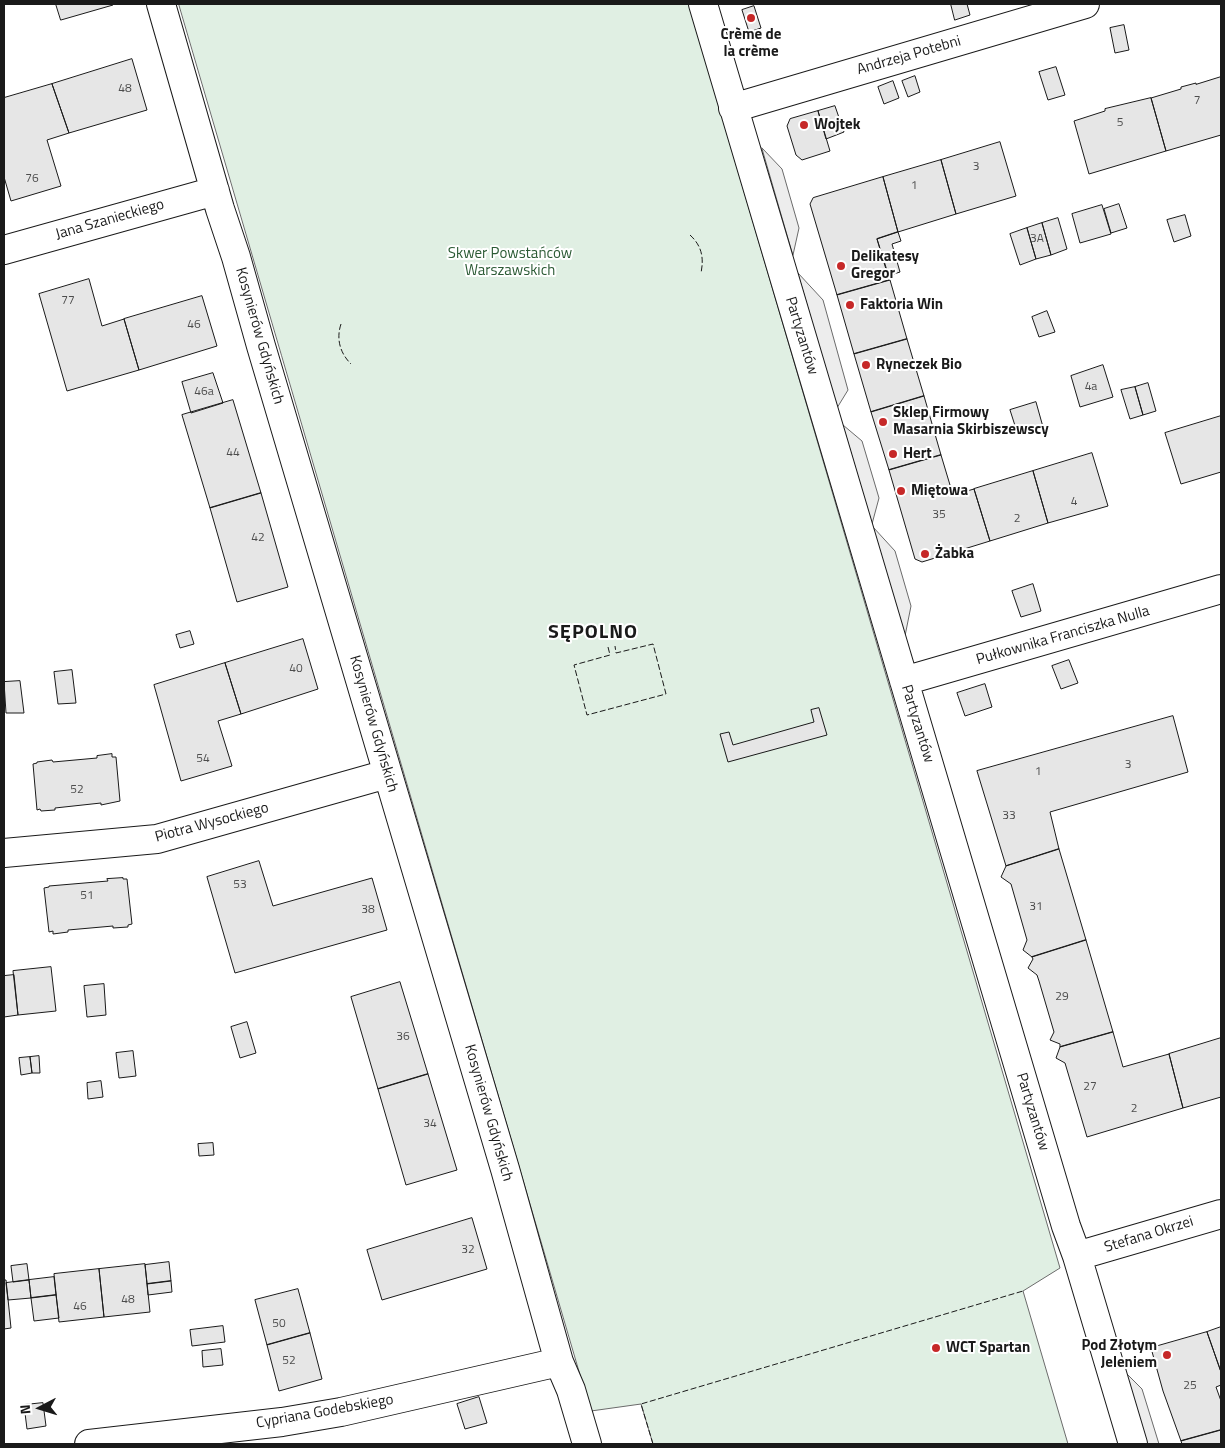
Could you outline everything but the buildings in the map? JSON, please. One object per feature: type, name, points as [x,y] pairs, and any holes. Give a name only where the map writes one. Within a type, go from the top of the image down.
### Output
[{"type":"street","name":"Kosynierów Gdyńskich","points":[[161,4],[236,257],[260,346],[502,1160],[559,1362],[571,1390],[587,1444]]},
{"type":"street","name":"Partyzantów","points":[[702,4],[1066,1226],[1077,1256],[1133,1444]]},
{"type":"street","name":"Andrzeja Potebni","points":[[733,108],[1086,4]]},
{"type":"street","name":"Jana Szanieckiego","points":[[4,250],[215,191]]},
{"type":"street","name":"Pułkownika Franciszka Nulla","points":[[904,681],[1221,589]]},
{"type":"street","name":"Piotra Wysockiego","points":[[4,853],[157,839],[387,774]]},
{"type":"street","name":"Stefana Okrzei","points":[[1077,1256],[1221,1214]]},
{"type":"street","name":"Cypriana Godebskiego","points":[[89,1444],[282,1422],[341,1412],[559,1362]]},
{"type":"green space","name":"Skwer Powstańców Warszawskich","points":[[179,4],[689,4],[1060,1268],[1023,1291],[1068,1444],[653,1444],[641,1404],[591,1411]]},
{"type":"shaded area","points":[[762,148],[782,169],[799,228],[793,255]]},
{"type":"shaded area","points":[[798,273],[823,300],[848,390],[837,408]]},
{"type":"shaded area","points":[[843,425],[862,441],[879,498],[872,524]]},
{"type":"shaded area","points":[[873,527],[895,551],[911,606],[905,636]]},
{"type":"shaded area","points":[[1124,1371],[1142,1389],[1159,1444],[1145,1444]]},
{"type":"fence","points":[[690,235],[700,248],[701,273]]},
{"type":"fence","points":[[341,324],[340,346],[351,364]]},
{"type":"fence","points":[[608,647],[610,655],[574,665],[587,715],[666,694],[653,644],[616,653],[615,646]]},
{"type":"fence","points":[[653,1444],[641,1404],[1023,1291]]},
{"type":"place","name":"Crème de la crème","points":[[751,18]]},
{"type":"place","name":"Wojtek","points":[[804,125]]},
{"type":"place","name":"Delikatesy Gregor","points":[[841,266]]},
{"type":"place","name":"Faktoria Win","points":[[850,305]]},
{"type":"place","name":"Ryneczek Bio","points":[[866,365]]},
{"type":"place","name":"Sklep Firmowy Masarnia Skirbiszewscy","points":[[883,422]]},
{"type":"place","name":"Hert","points":[[893,454]]},
{"type":"place","name":"Miętowa","points":[[901,491]]},
{"type":"place","name":"Żabka","points":[[925,554]]},
{"type":"place","name":"WCT Spartan","points":[[936,1348]]},
{"type":"place","name":"Pod Złotym Jeleniem","points":[[1167,1355]]},
{"type":"district","name":"SĘPOLNO","points":[[593,633]]}]
